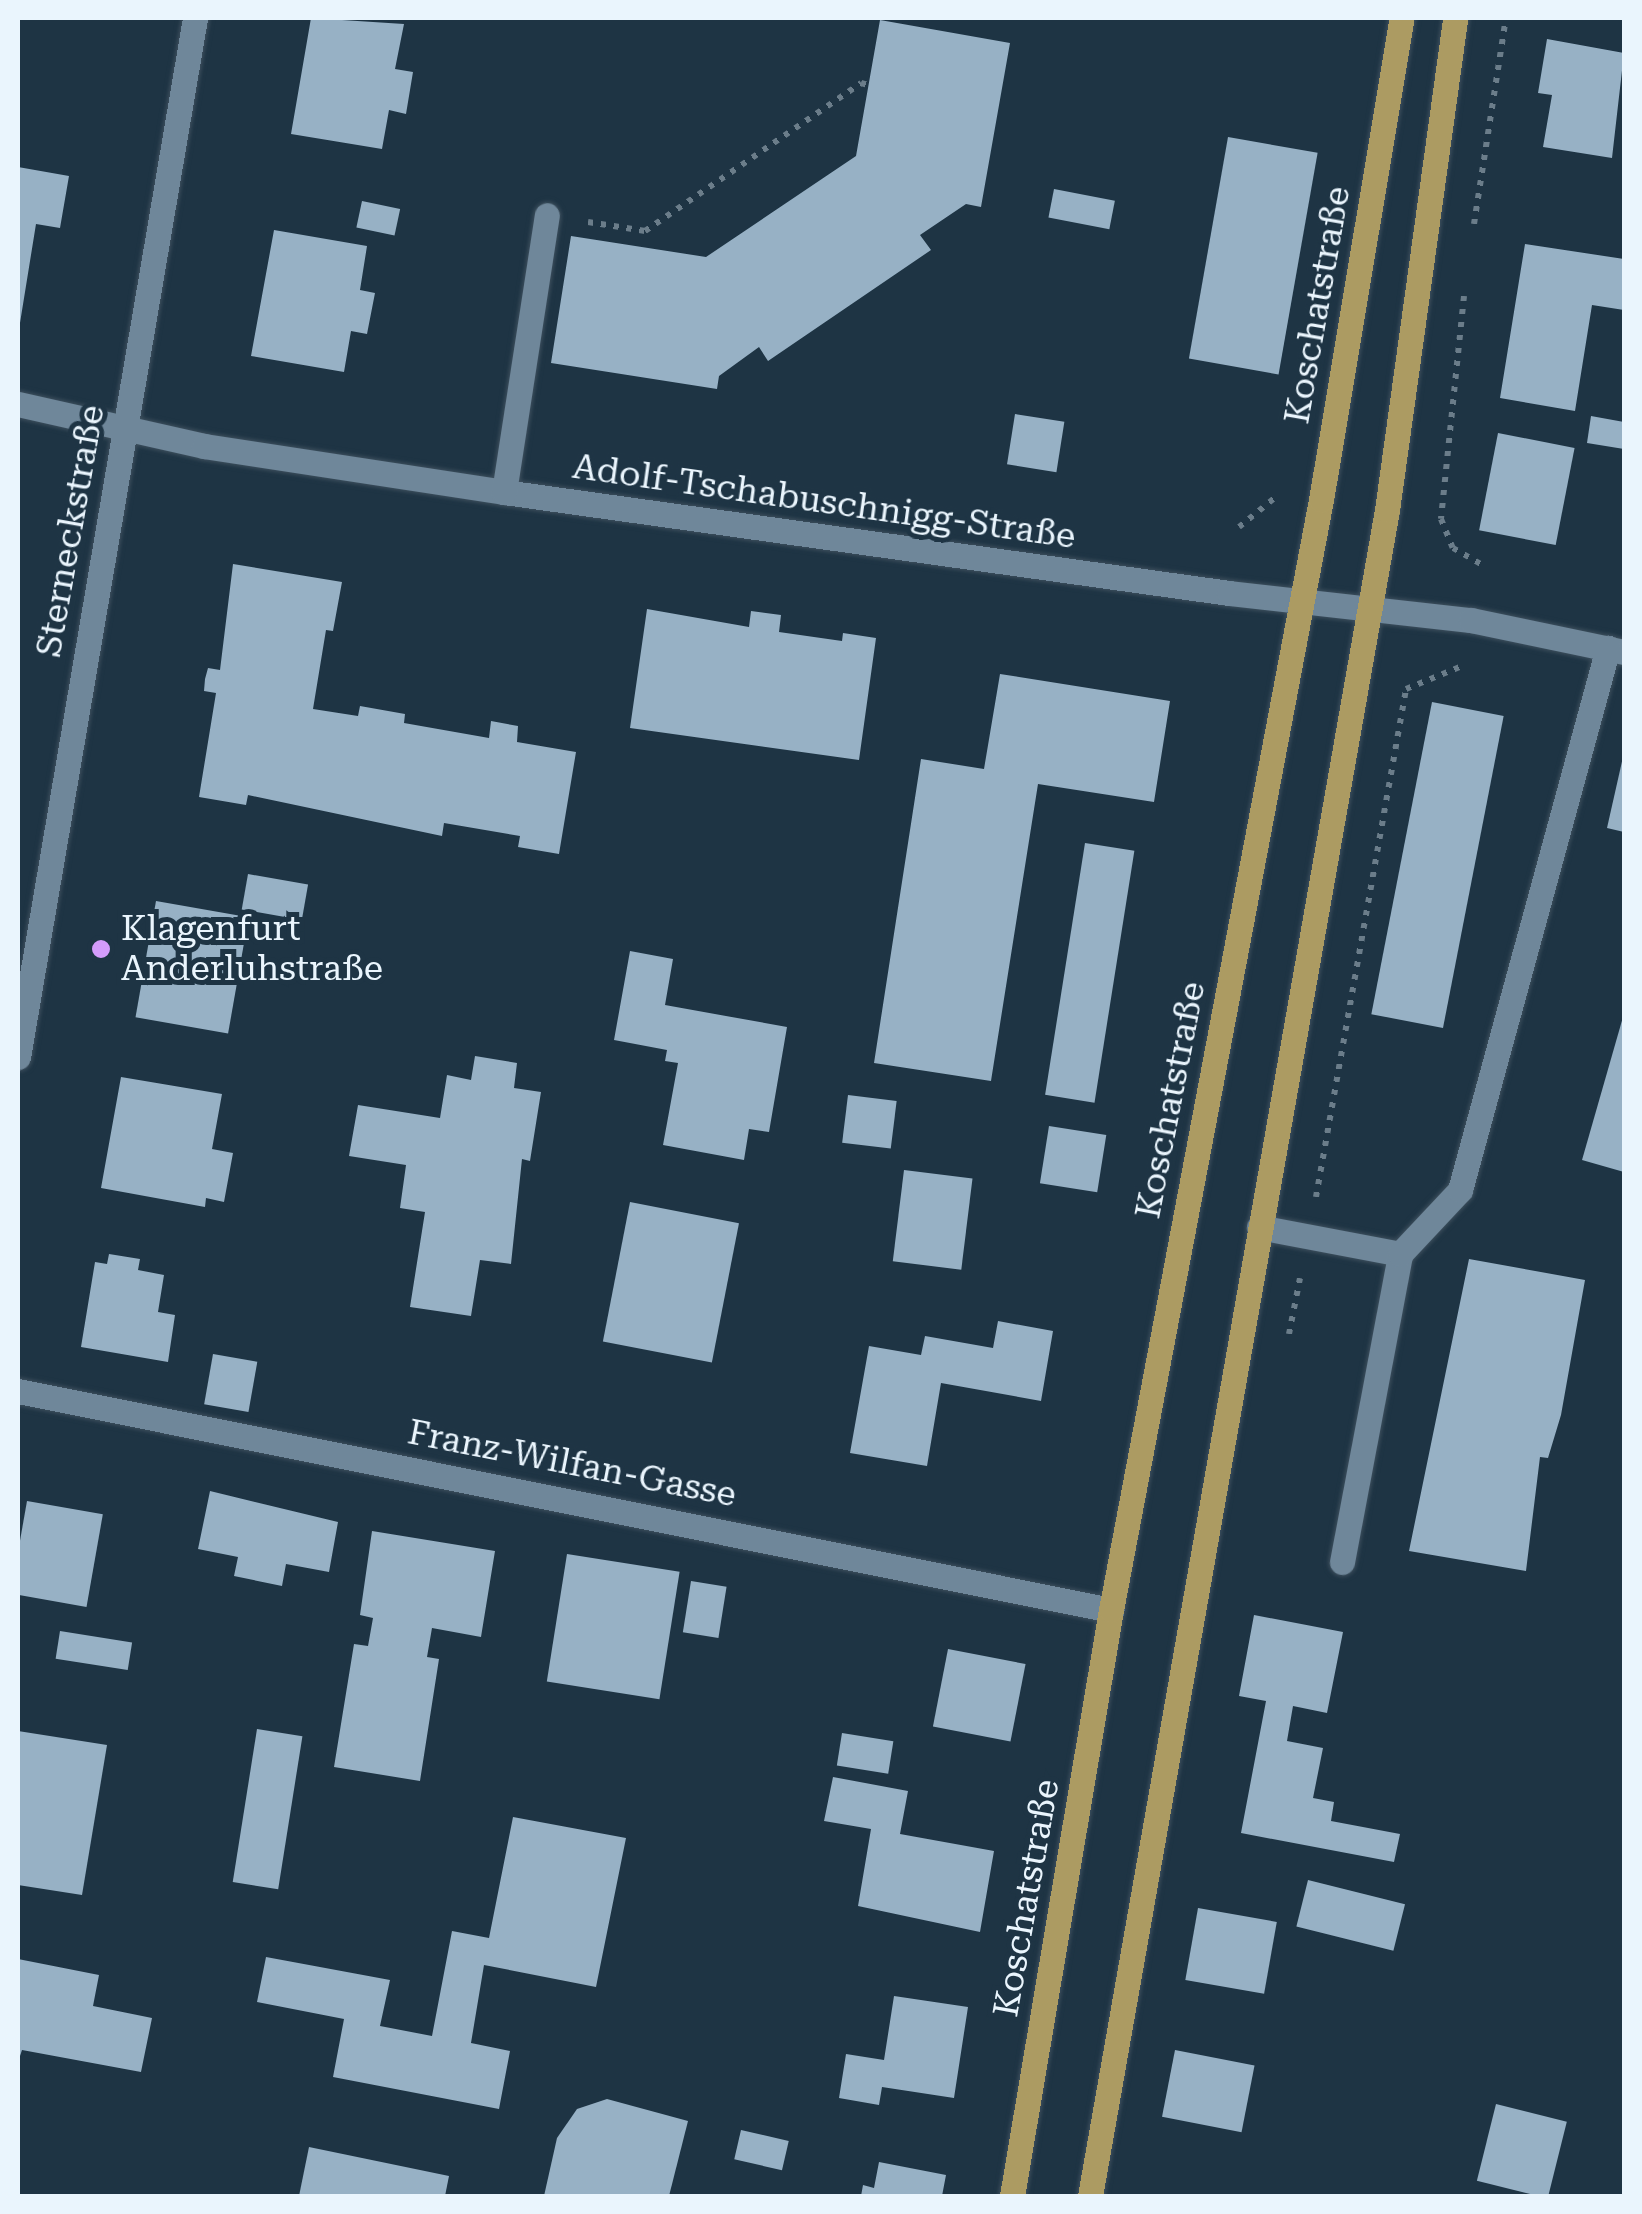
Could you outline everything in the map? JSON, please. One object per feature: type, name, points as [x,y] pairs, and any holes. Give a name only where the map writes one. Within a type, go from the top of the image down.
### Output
[{"type":"main road","name":"Koschatstraße","points":[[1012,2196],[1111,1610],[1301,601],[1402,18]]},
{"type":"main road","points":[[1090,2196],[1368,608],[1455,18]]},
{"type":"street","name":"Sterneckstraße","points":[[18,1057],[195,18]]},
{"type":"street","points":[[504,492],[548,215]]},
{"type":"street","name":"Adolf-Tschabuschnigg-Straße","points":[[18,404],[204,446],[504,492],[1301,601],[1471,620],[1616,650]]},
{"type":"street","points":[[1342,1562],[1400,1254],[1460,1190],[1616,650]]},
{"type":"street","points":[[1260,1227],[1400,1254]]},
{"type":"street","name":"Franz-Wilfan-Gasse","points":[[18,1390],[1111,1610]]},
{"type":"path","points":[[1473,231],[1506,18]]},
{"type":"path","points":[[548,215],[645,231],[860,83],[868,85]]},
{"type":"path","points":[[1464,290],[1441,519],[1453,548],[1482,565]]},
{"type":"path","points":[[1239,526],[1280,494]]},
{"type":"path","points":[[1406,689],[1460,666]]},
{"type":"building","points":[[311,18],[404,24],[395,69],[413,72],[406,114],[389,110],[382,149],[291,134]]},
{"type":"building","points":[[880,20],[1010,43],[981,207],[966,204],[920,235],[931,250],[768,361],[759,347],[719,376],[717,389],[551,363],[571,236],[706,257],[856,156]]},
{"type":"building","points":[[1547,39],[1624,53],[1612,158],[1543,147],[1552,95],[1538,93]]},
{"type":"building","points":[[1228,137],[1318,153],[1279,374],[1189,359]]},
{"type":"building","points":[[18,167],[69,176],[60,228],[36,224],[20,323]]},
{"type":"building","points":[[1054,189],[1115,201],[1109,229],[1048,217]]},
{"type":"building","points":[[362,201],[400,209],[395,236],[356,227]]},
{"type":"building","points":[[274,230],[367,246],[360,290],[375,293],[367,334],[351,331],[344,372],[251,356]]},
{"type":"building","points":[[1525,244],[1624,259],[1624,310],[1592,305],[1575,411],[1500,398]]},
{"type":"building","points":[[1015,414],[1064,422],[1056,472],[1007,464]]},
{"type":"building","points":[[1591,416],[1624,422],[1624,449],[1587,443]]},
{"type":"building","points":[[1498,433],[1575,448],[1556,545],[1479,530]]},
{"type":"building","points":[[233,564],[342,582],[333,631],[326,630],[313,709],[358,716],[360,706],[405,714],[404,723],[489,738],[491,721],[518,726],[517,742],[576,752],[559,854],[518,847],[520,836],[444,823],[442,836],[248,795],[246,805],[199,797],[216,693],[204,691],[205,679],[208,668],[220,670]]},
{"type":"building","points":[[647,609],[749,627],[751,611],[781,615],[779,632],[842,641],[843,633],[876,638],[859,760],[630,728]]},
{"type":"building","points":[[1000,674],[1170,701],[1154,802],[1038,784],[991,1081],[874,1063],[921,759],[984,769]]},
{"type":"building","points":[[1432,702],[1504,716],[1443,1028],[1371,1014]]},
{"type":"building","points":[[1624,757],[1624,832],[1607,828]]},
{"type":"building","points":[[1085,843],[1134,851],[1094,1103],[1045,1095]]},
{"type":"building","points":[[248,874],[308,885],[302,920],[242,909]]},
{"type":"building","points":[[156,901],[249,917],[228,1034],[136,1017]]},
{"type":"building","points":[[630,951],[673,959],[665,1005],[787,1027],[769,1132],[749,1129],[744,1160],[663,1145],[678,1063],[665,1061],[667,1050],[614,1040]]},
{"type":"building","points":[[1624,1017],[1624,1172],[1582,1160]]},
{"type":"building","points":[[475,1056],[517,1063],[514,1088],[541,1092],[530,1161],[522,1159],[511,1264],[480,1260],[471,1316],[410,1307],[425,1212],[400,1208],[406,1165],[349,1156],[358,1105],[440,1118],[447,1075],[471,1080]]},
{"type":"building","points":[[121,1077],[222,1094],[212,1149],[233,1153],[224,1202],[206,1198],[205,1207],[101,1188]]},
{"type":"building","points":[[848,1095],[897,1101],[891,1149],[842,1143]]},
{"type":"building","points":[[1049,1126],[1106,1135],[1097,1192],[1040,1183]]},
{"type":"building","points":[[904,1170],[972,1178],[961,1270],[893,1261]]},
{"type":"building","points":[[630,1202],[739,1223],[712,1363],[603,1341]]},
{"type":"building","points":[[109,1254],[140,1259],[138,1270],[164,1275],[158,1312],[175,1315],[168,1362],[81,1347],[95,1262],[107,1264]]},
{"type":"building","points":[[1469,1259],[1585,1280],[1561,1415],[1548,1458],[1540,1457],[1526,1571],[1409,1551]]},
{"type":"building","points":[[998,1321],[1053,1331],[1041,1401],[941,1383],[927,1466],[850,1453],[869,1346],[921,1355],[925,1336],[993,1348]]},
{"type":"building","points":[[213,1354],[257,1362],[248,1412],[204,1404]]},
{"type":"building","points":[[210,1491],[338,1522],[329,1572],[286,1564],[282,1586],[234,1576],[238,1557],[198,1549]]},
{"type":"building","points":[[27,1501],[103,1514],[87,1607],[18,1595],[18,1552]]},
{"type":"building","points":[[372,1531],[495,1551],[481,1637],[432,1628],[427,1657],[439,1659],[420,1781],[334,1767],[354,1644],[368,1646],[373,1618],[360,1615]]},
{"type":"building","points":[[567,1554],[680,1572],[659,1699],[547,1681]]},
{"type":"building","points":[[691,1581],[727,1587],[718,1638],[683,1632]]},
{"type":"building","points":[[1254,1615],[1343,1632],[1327,1713],[1293,1706],[1287,1741],[1323,1748],[1313,1798],[1334,1802],[1331,1821],[1400,1834],[1394,1862],[1241,1833],[1266,1701],[1239,1696]]},
{"type":"building","points":[[60,1631],[132,1642],[128,1670],[56,1659]]},
{"type":"building","points":[[948,1649],[1026,1664],[1010,1742],[933,1727]]},
{"type":"building","points":[[257,1729],[302,1736],[278,1889],[233,1882]]},
{"type":"building","points":[[18,1731],[107,1745],[82,1895],[18,1885]]},
{"type":"building","points":[[842,1733],[893,1741],[888,1774],[837,1766]]},
{"type":"building","points":[[833,1777],[908,1791],[900,1834],[994,1851],[980,1932],[858,1906],[871,1829],[824,1821]]},
{"type":"building","points":[[513,1817],[626,1838],[596,1987],[484,1965],[471,2043],[510,2051],[499,2109],[333,2077],[344,2019],[257,2002],[266,1957],[390,1980],[380,2026],[432,2036],[452,1931],[489,1938]]},
{"type":"building","points":[[1308,1880],[1405,1904],[1393,1951],[1296,1927]]},
{"type":"building","points":[[1198,1908],[1277,1922],[1264,1994],[1185,1980]]},
{"type":"building","points":[[18,1959],[99,1975],[93,2006],[152,2018],[141,2072],[22,2050],[18,2062]]},
{"type":"building","points":[[894,1996],[968,2007],[954,2098],[882,2087],[879,2105],[839,2098],[846,2054],[884,2060]]},
{"type":"building","points":[[1175,2050],[1255,2065],[1242,2132],[1162,2117]]},
{"type":"building","points":[[607,2099],[688,2121],[669,2196],[544,2196],[557,2138],[577,2109]]},
{"type":"building","points":[[1496,2104],[1567,2122],[1548,2196],[1477,2181]]},
{"type":"building","points":[[741,2130],[789,2141],[782,2170],[734,2159]]},
{"type":"building","points":[[309,2147],[449,2176],[445,2196],[299,2196]]},
{"type":"building","points":[[879,2162],[946,2175],[942,2196],[861,2196],[863,2185],[874,2188]]},
{"type":"place","name":"Klagenfurt Anderluhstraße","points":[[101,949]]}]
